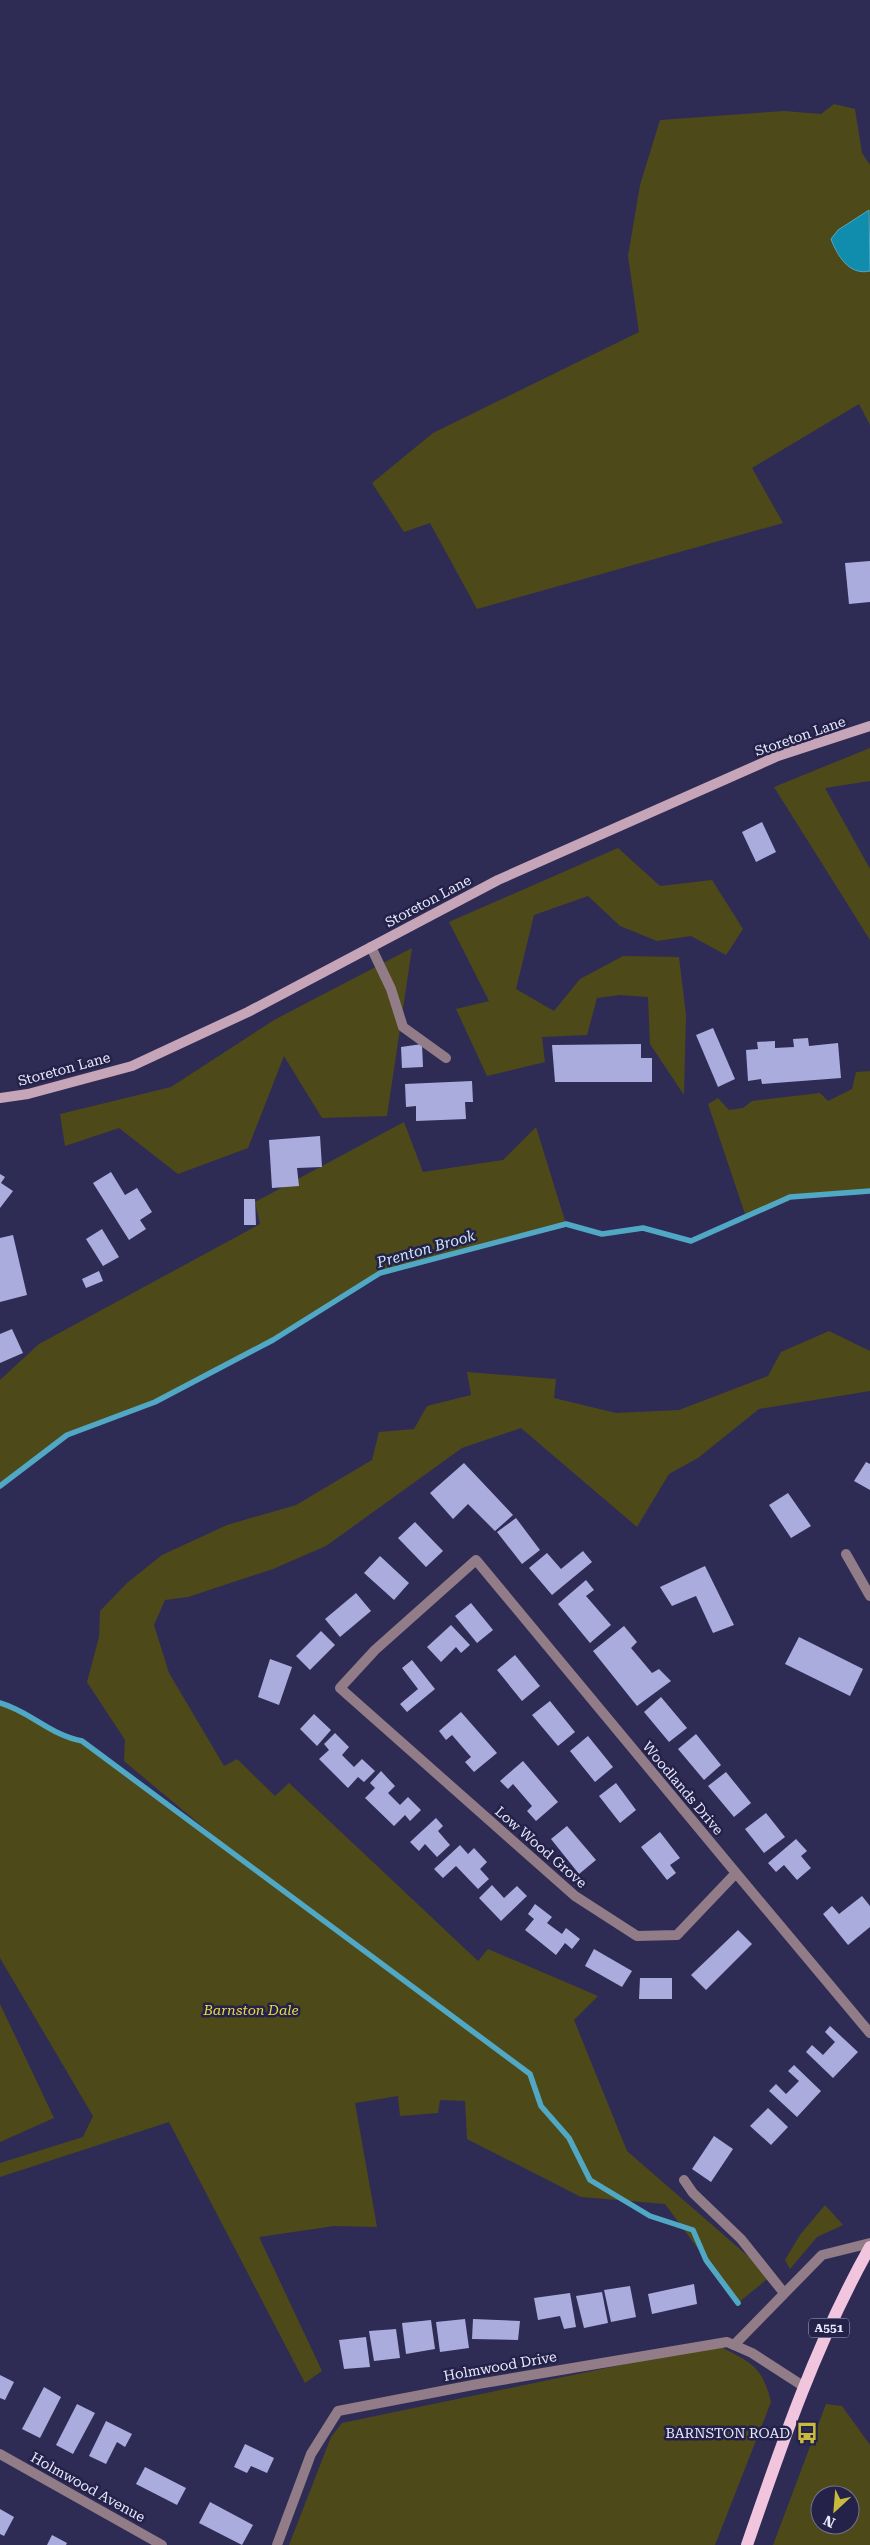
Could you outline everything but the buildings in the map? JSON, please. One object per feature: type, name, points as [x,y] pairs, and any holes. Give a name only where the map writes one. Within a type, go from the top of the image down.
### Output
[{"type":"main road","name":"A551","points":[[748,2545],[803,2386],[850,2282],[870,2247]]},
{"type":"street","name":"Storeton Lane","points":[[0,1098],[28,1094],[132,1066],[248,1012],[498,880],[778,756],[870,726]]},
{"type":"street","points":[[371,947],[391,989],[403,1027],[446,1058]]},
{"type":"street","points":[[846,1554],[870,1596]]},
{"type":"street","name":"Low Wood Grove","points":[[476,1560],[375,1650],[340,1688],[575,1896],[637,1936],[677,1935],[736,1874]]},
{"type":"street","name":"Woodlands Drive","points":[[476,1560],[870,2033]]},
{"type":"street","points":[[684,2180],[693,2193],[760,2260],[784,2293]]},
{"type":"street","points":[[734,2345],[822,2255],[870,2242]]},
{"type":"street","name":"Holmwood Drive","points":[[277,2545],[311,2454],[338,2411],[478,2384],[726,2342],[752,2353],[803,2386]]},
{"type":"street","name":"Holmwood Avenue","points":[[0,2454],[162,2545]]},
{"type":"green space","points":[[834,104],[855,109],[862,153],[870,165],[870,425],[859,404],[752,468],[783,523],[477,609],[430,523],[404,532],[372,483],[433,433],[639,332],[628,256],[640,185],[660,120],[784,111],[821,114]]},
{"type":"green space","points":[[870,748],[870,781],[825,788],[870,869],[870,940],[774,787]]},
{"type":"green space","points":[[618,848],[660,886],[712,880],[743,929],[726,955],[691,936],[657,941],[620,926],[588,896],[534,915],[516,989],[554,1011],[580,979],[623,956],[679,957],[686,1015],[684,1095],[650,1044],[648,997],[620,995],[597,998],[587,1035],[542,1037],[545,1062],[487,1076],[456,1009],[489,1001],[449,922]]},
{"type":"green space","points":[[412,948],[387,1116],[322,1118],[284,1056],[248,1148],[178,1174],[119,1128],[65,1146],[60,1114],[171,1087],[274,1020]]},
{"type":"green space","points":[[870,1071],[870,1191],[790,1197],[746,1217],[708,1104],[718,1098],[729,1110],[743,1108],[752,1101],[820,1093],[828,1101],[852,1089],[856,1072]]},
{"type":"green space","points":[[404,1122],[423,1172],[503,1160],[536,1127],[566,1224],[380,1273],[273,1340],[155,1401],[67,1435],[0,1486],[0,1380],[39,1344],[260,1224],[255,1202]]},
{"type":"green space","name":"Barnston Dale","points":[[829,1331],[870,1351],[870,1391],[759,1409],[698,1458],[669,1474],[637,1527],[521,1428],[462,1448],[326,1546],[273,1569],[188,1597],[165,1600],[154,1625],[169,1673],[224,1766],[237,1759],[275,1796],[289,1783],[478,1961],[488,1949],[598,1996],[574,2020],[627,2151],[771,2276],[738,2303],[665,2204],[581,2197],[467,2139],[465,2101],[440,2100],[438,2113],[400,2116],[398,2096],[355,2103],[377,2227],[334,2226],[259,2237],[322,2371],[305,2383],[169,2122],[0,2177],[0,2163],[83,2137],[93,2116],[0,1958],[0,1703],[21,1712],[60,1734],[82,1741],[246,1863],[124,1761],[125,1740],[87,1682],[99,1637],[100,1611],[127,1583],[162,1555],[227,1525],[296,1505],[372,1460],[379,1432],[414,1429],[427,1406],[471,1395],[467,1372],[556,1379],[554,1398],[616,1413],[679,1410],[768,1376],[781,1352]]},
{"type":"green space","points":[[0,2004],[54,2118],[0,2142]]},
{"type":"green space","points":[[825,2205],[843,2225],[817,2237],[790,2269],[785,2260],[800,2235]]},
{"type":"green space","points":[[717,2345],[746,2360],[753,2366],[763,2379],[771,2402],[715,2545],[289,2545],[331,2437],[342,2423]]},
{"type":"green space","points":[[826,2404],[842,2406],[870,2445],[870,2545],[773,2545]]},
{"type":"water","points":[[869,210],[870,271],[863,272],[845,263],[831,239],[838,230]]},
{"type":"waterway","name":"Prenton Brook","points":[[0,1486],[67,1435],[155,1402],[273,1340],[380,1273],[566,1224],[602,1234],[643,1228],[691,1241],[790,1197],[870,1191]]},
{"type":"waterway","points":[[0,1703],[21,1712],[60,1734],[82,1741],[530,2074],[541,2106],[569,2138],[590,2180],[650,2216],[693,2230],[706,2260],[738,2303]]},
{"type":"place","name":"BARNSTON ROAD","points":[[807,2433]]}]
